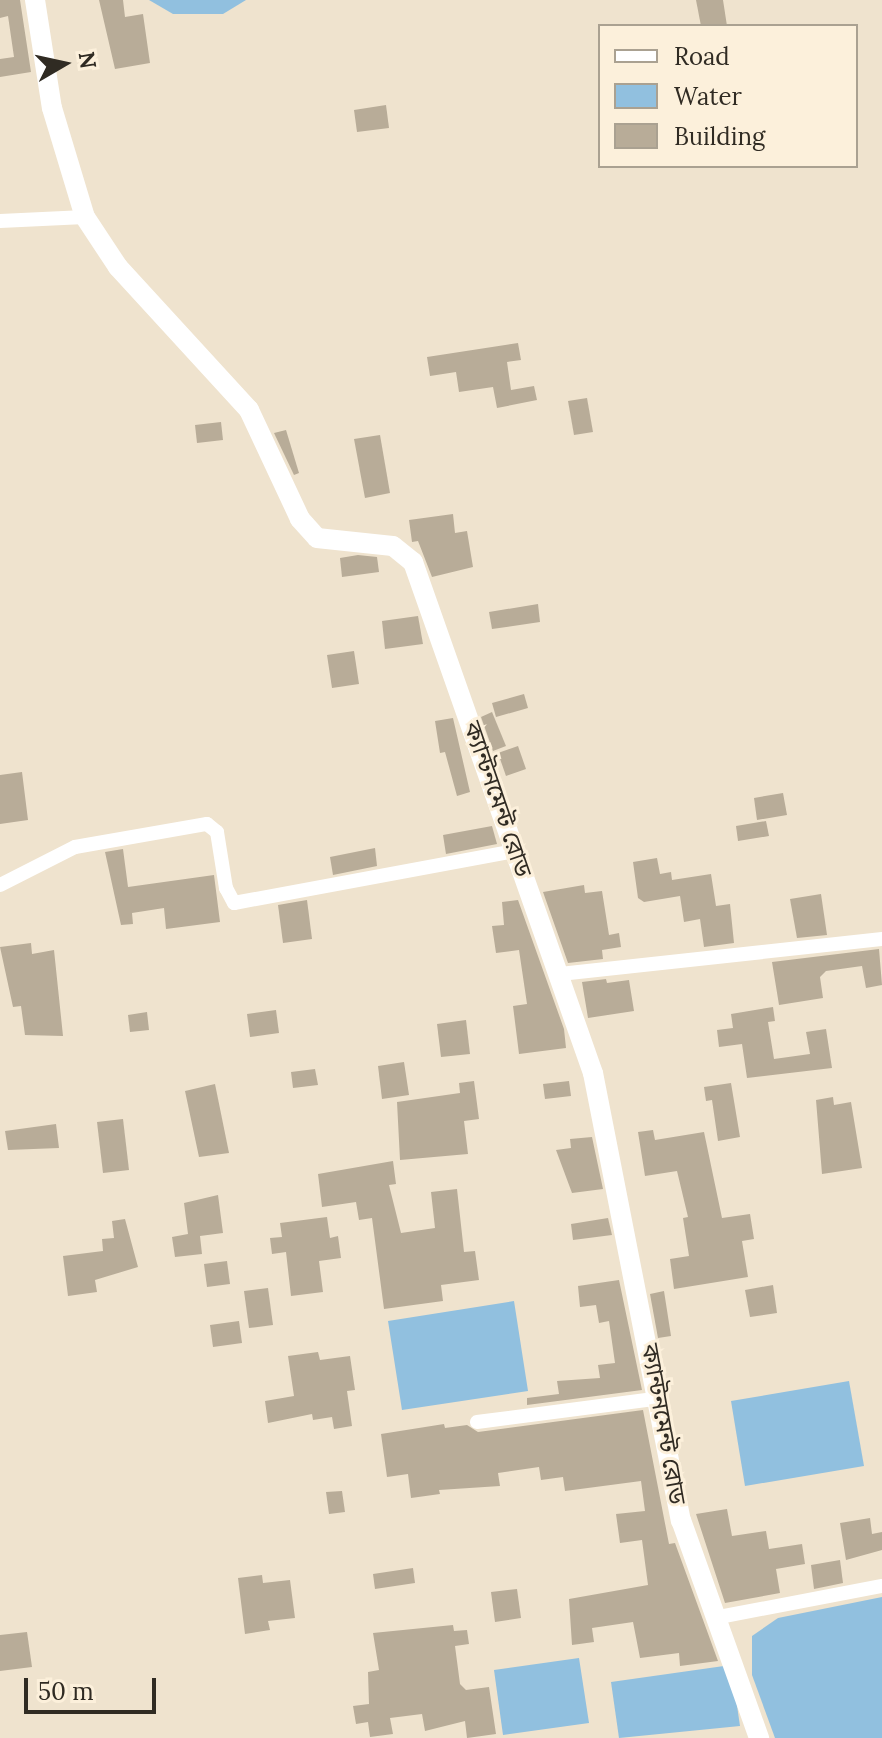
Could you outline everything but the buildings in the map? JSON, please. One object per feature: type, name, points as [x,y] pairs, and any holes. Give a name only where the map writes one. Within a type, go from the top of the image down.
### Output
[{"type":"main road","name":"ক্যান্টনমেন্ট রোড","points":[[35,0],[52,108],[85,217],[118,267],[249,410],[300,519],[317,538],[393,546],[413,562],[593,1073],[661,1398],[681,1520],[719,1617],[759,1738]]},
{"type":"street","points":[[0,221],[85,217]]},
{"type":"street","points":[[0,885],[75,847],[207,824],[217,832],[226,888],[234,903],[514,851]]},
{"type":"street","points":[[560,974],[882,939]]},
{"type":"street","points":[[477,1422],[661,1398]]},
{"type":"street","points":[[719,1617],[882,1586]]},
{"type":"water","points":[[149,0],[246,0],[223,14],[173,14]]},
{"type":"water","points":[[514,1301],[528,1391],[402,1410],[388,1321]]},
{"type":"water","points":[[849,1381],[864,1466],[745,1486],[731,1401]]},
{"type":"water","points":[[882,1597],[882,1738],[775,1738],[752,1675],[752,1636],[778,1618]]},
{"type":"water","points":[[579,1658],[589,1723],[503,1735],[494,1670]]},
{"type":"water","points":[[731,1665],[740,1726],[619,1738],[611,1682]]}]
